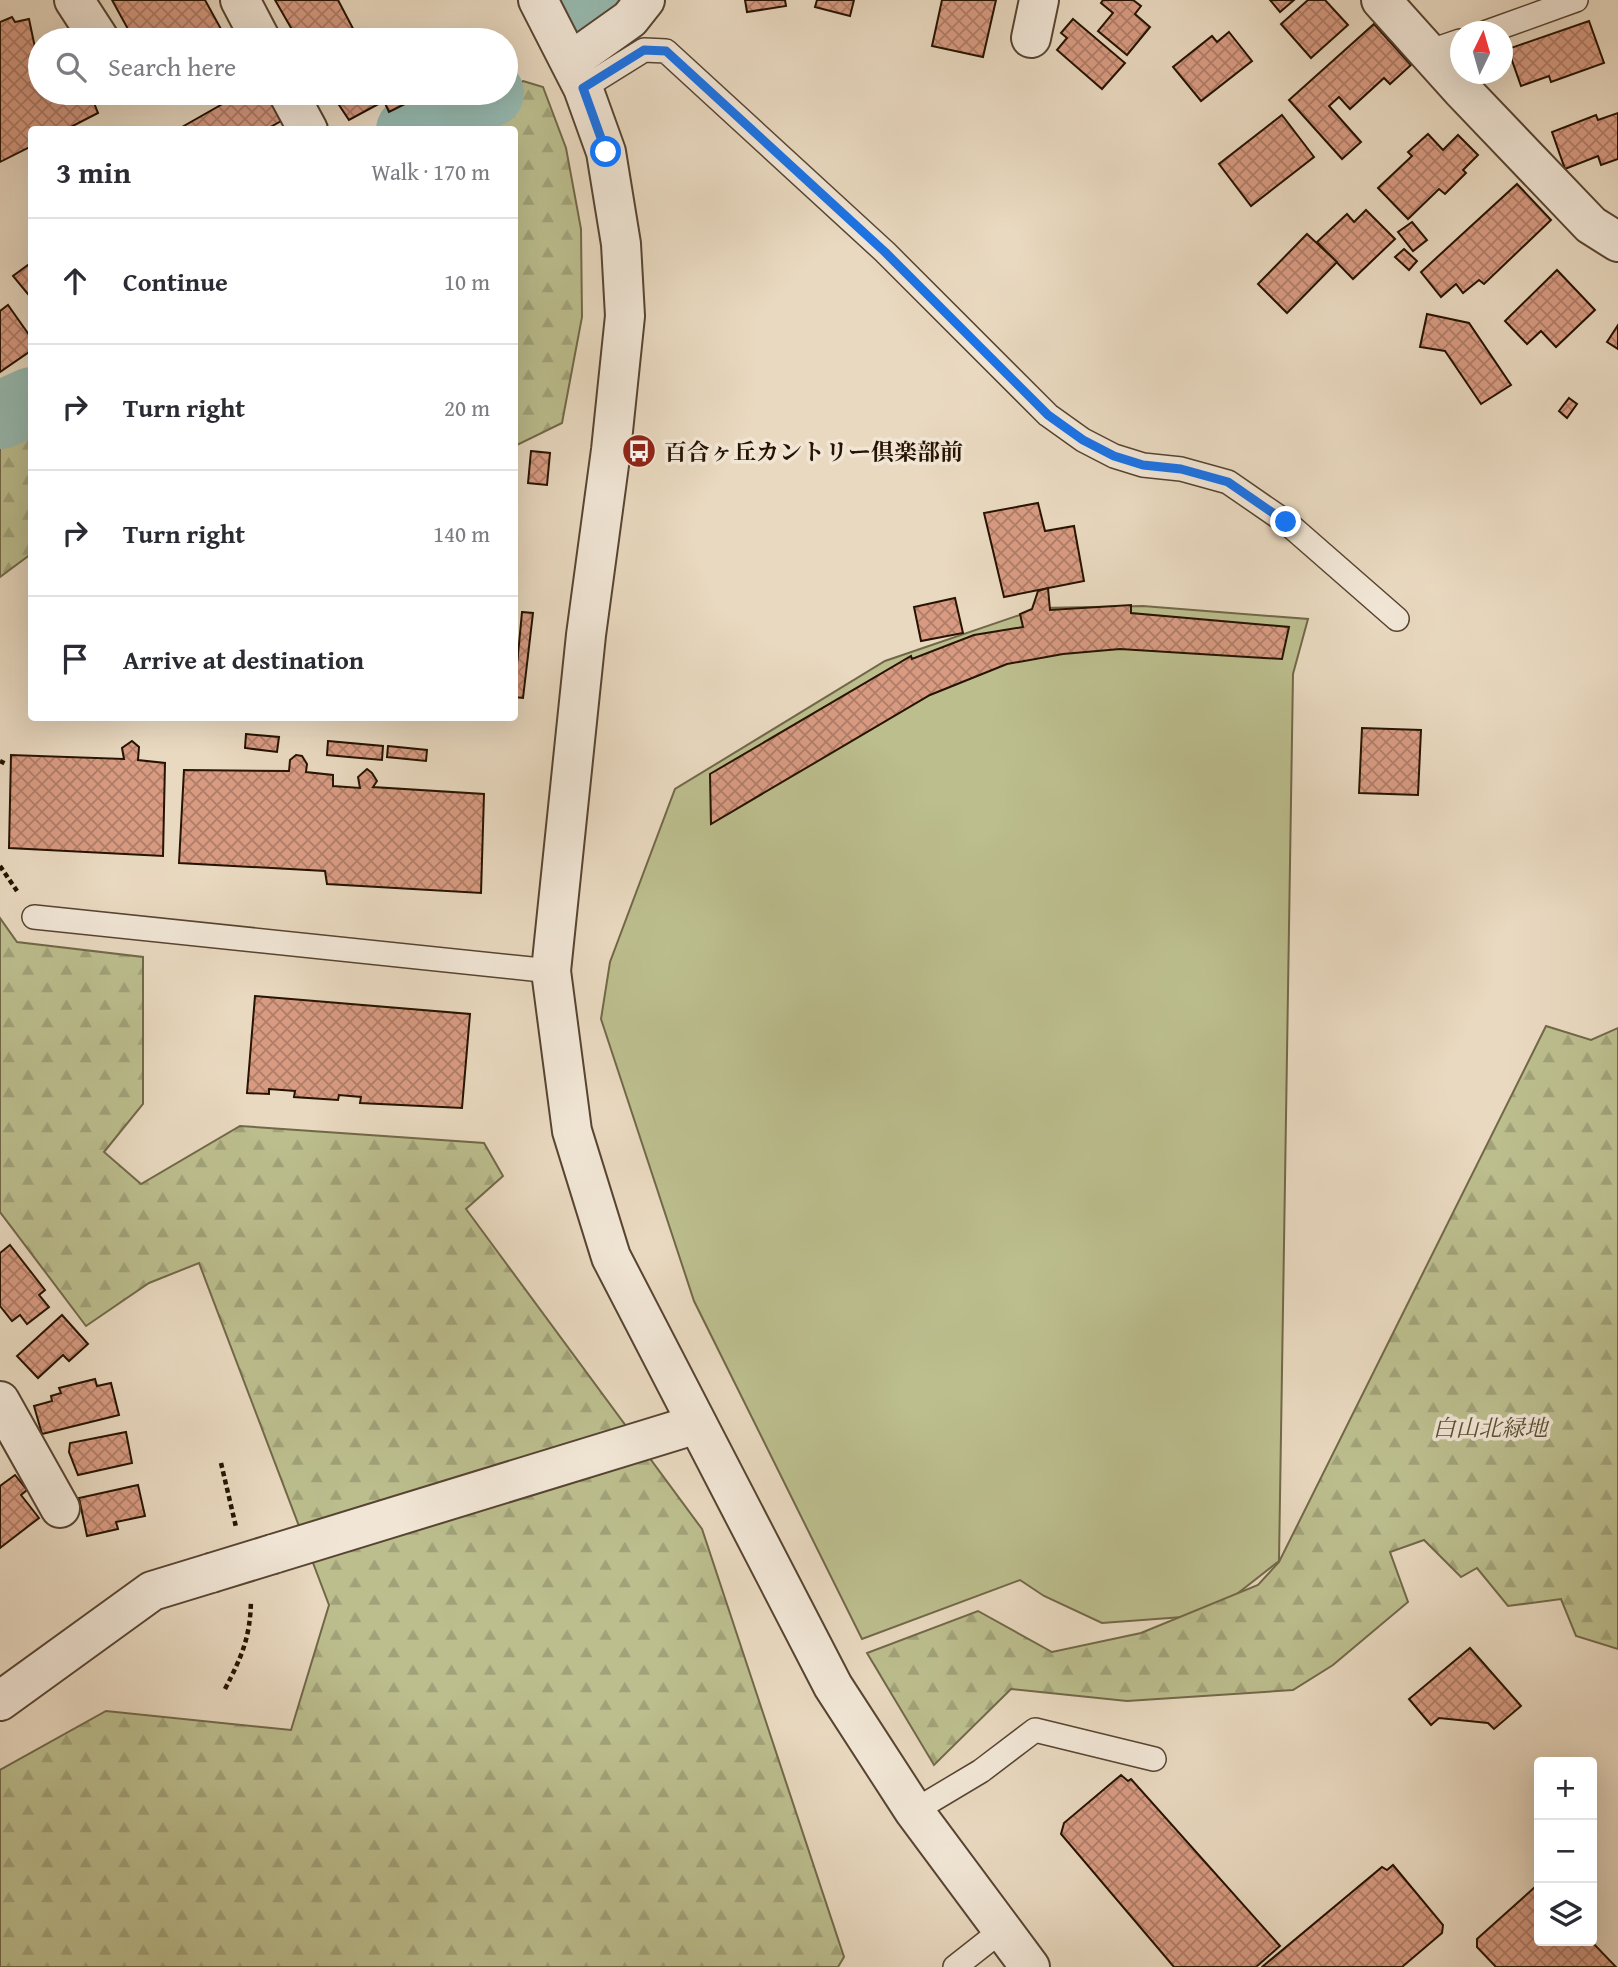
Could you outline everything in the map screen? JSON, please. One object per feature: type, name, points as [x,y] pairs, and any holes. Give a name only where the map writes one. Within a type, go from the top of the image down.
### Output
[{"type":"street","points":[[74,0],[92,28]]},
{"type":"street","points":[[240,0],[255,28]]},
{"type":"street","points":[[538,0],[577,75],[606,152],[621,244],[625,316],[611,450],[586,635],[551,971],[572,1131],[611,1257],[834,1686],[914,1811],[1030,1967]]},
{"type":"street","points":[[577,75],[645,0]]},
{"type":"street","points":[[1031,38],[1039,0]]},
{"type":"street","points":[[1381,0],[1445,47],[1609,227]]},
{"type":"street","points":[[294,105],[306,126]]},
{"type":"street","points":[[0,1401],[12,1449],[60,1508]]},
{"type":"street","points":[[0,1701],[152,1591],[697,1424]]},
{"type":"lane","points":[[1513,23],[1576,0]]},
{"type":"lane","points":[[577,75],[644,50],[666,51],[885,252],[1048,415],[1083,440],[1114,456],[1143,465],[1181,469],[1228,482],[1286,522],[1398,619]]},
{"type":"lane","points":[[34,917],[551,971]]},
{"type":"lane","points":[[914,1811],[981,1771],[1035,1730],[1154,1759]]},
{"type":"lane","points":[[955,1967],[1002,1930]]},
{"type":"path","points":[[0,866],[10,881]]},
{"type":"green space","points":[[523,81],[543,87],[566,148],[581,229],[582,317],[562,423],[518,445],[518,126],[441,126],[486,105],[518,105],[518,85]]},
{"type":"green space","points":[[28,415],[28,556],[0,577],[0,430]]},
{"type":"green space","points":[[1143,606],[1308,619],[1293,674],[1279,1561],[1210,1615],[1102,1623],[1044,1596],[1020,1580],[862,1639],[694,1301],[601,1019],[610,962],[675,789],[885,661],[1040,608]]},
{"type":"green space","points":[[0,918],[17,942],[143,957],[143,1104],[104,1152],[141,1184],[240,1126],[484,1143],[503,1176],[466,1209],[702,1529],[844,1957],[838,1967],[0,1967],[0,1770],[106,1711],[291,1730],[329,1605],[199,1263],[149,1283],[86,1326],[0,1212]]},
{"type":"green space","name":"白山北緑地","points":[[1546,1026],[1591,1040],[1618,1028],[1618,1649],[1576,1636],[1561,1599],[1508,1606],[1477,1568],[1461,1577],[1424,1540],[1390,1552],[1408,1602],[1333,1665],[1293,1690],[1127,1701],[1011,1689],[934,1765],[867,1653],[978,1611],[1052,1652],[1141,1633],[1258,1585],[1279,1562]]},
{"type":"building","points":[[112,0],[205,0],[220,28],[127,28]]},
{"type":"building","points":[[275,0],[338,0],[353,28],[291,28]]},
{"type":"building","points":[[745,0],[785,0],[786,6],[747,12]]},
{"type":"building","points":[[817,0],[854,0],[850,16],[815,7]]},
{"type":"building","points":[[942,0],[996,0],[983,57],[932,46]]},
{"type":"building","points":[[1103,0],[1133,0],[1141,6],[1135,14],[1150,27],[1127,55],[1098,31],[1113,13],[1101,3]]},
{"type":"building","points":[[1270,0],[1294,0],[1280,12]]},
{"type":"building","points":[[1308,0],[1325,0],[1348,25],[1311,58],[1281,24]]},
{"type":"building","points":[[12,17],[15,22],[29,19],[28,105],[95,105],[98,113],[73,126],[28,126],[28,148],[0,162],[0,22]]},
{"type":"building","points":[[1073,19],[1125,63],[1102,89],[1057,50],[1067,38],[1061,33]]},
{"type":"building","points":[[1589,21],[1604,63],[1551,82],[1549,76],[1521,86],[1513,63],[1513,47]]},
{"type":"building","points":[[1374,24],[1411,65],[1390,84],[1384,78],[1350,109],[1339,97],[1329,106],[1361,142],[1342,159],[1289,100]]},
{"type":"building","points":[[1229,32],[1252,61],[1201,101],[1173,67],[1212,36],[1217,42]]},
{"type":"building","points":[[221,105],[274,105],[283,120],[272,126],[184,126]]},
{"type":"building","points":[[339,105],[377,105],[349,120]]},
{"type":"building","points":[[386,105],[403,105],[389,112]]},
{"type":"building","points":[[1618,113],[1618,159],[1601,165],[1598,156],[1565,169],[1552,132],[1596,115],[1598,120]]},
{"type":"building","points":[[1282,115],[1314,157],[1251,206],[1219,164]]},
{"type":"building","points":[[1428,134],[1443,150],[1458,135],[1478,155],[1463,170],[1466,173],[1445,194],[1439,189],[1408,219],[1378,188],[1412,156],[1408,152]]},
{"type":"building","points":[[1517,184],[1551,220],[1484,284],[1479,280],[1463,293],[1456,284],[1441,297],[1421,272]]},
{"type":"building","points":[[1366,210],[1395,239],[1353,279],[1317,242],[1347,214],[1354,222]]},
{"type":"building","points":[[1412,222],[1427,240],[1413,251],[1398,232]]},
{"type":"building","points":[[1307,234],[1337,262],[1287,313],[1258,284]]},
{"type":"building","points":[[1404,249],[1417,261],[1409,270],[1395,257]]},
{"type":"building","points":[[28,265],[28,294],[13,276]]},
{"type":"building","points":[[1557,270],[1595,310],[1556,347],[1541,331],[1527,344],[1505,321]]},
{"type":"building","points":[[8,305],[28,333],[28,353],[0,372],[0,311]]},
{"type":"building","points":[[1427,314],[1469,323],[1511,385],[1481,404],[1445,351],[1420,347]]},
{"type":"building","points":[[1618,325],[1618,349],[1607,342]]},
{"type":"building","points":[[1569,398],[1577,404],[1567,418],[1559,411]]},
{"type":"building","points":[[531,451],[550,453],[547,485],[528,483]]},
{"type":"building","points":[[1038,503],[1045,531],[1074,526],[1084,581],[1004,597],[984,513]]},
{"type":"building","points":[[1048,588],[1050,610],[1131,605],[1131,613],[1289,627],[1282,659],[1120,649],[1063,654],[1007,664],[930,695],[711,824],[710,774],[911,656],[912,659],[974,635],[1023,627],[1020,614],[1032,609],[1038,591]]},
{"type":"building","points":[[955,598],[963,633],[921,641],[914,607]]},
{"type":"building","points":[[522,612],[533,613],[523,698],[518,697]]},
{"type":"building","points":[[1362,728],[1421,730],[1418,795],[1359,793]]},
{"type":"building","points":[[246,734],[279,737],[277,752],[245,748]]},
{"type":"building","points":[[132,741],[139,747],[138,760],[165,763],[163,856],[9,848],[11,755],[124,759],[122,748]]},
{"type":"building","points":[[328,741],[383,746],[382,760],[327,755]]},
{"type":"building","points":[[388,746],[427,750],[426,761],[387,757]]},
{"type":"building","points":[[296,755],[302,756],[307,764],[306,772],[333,775],[333,786],[360,788],[358,777],[367,769],[377,781],[373,787],[484,794],[481,893],[327,884],[325,871],[179,863],[184,770],[289,771],[290,760]]},
{"type":"building","points":[[255,996],[470,1014],[462,1108],[360,1103],[361,1097],[339,1095],[338,1100],[294,1097],[295,1091],[269,1089],[269,1094],[247,1093]]},
{"type":"building","points":[[10,1245],[45,1290],[39,1295],[49,1307],[27,1324],[20,1315],[12,1321],[0,1306],[0,1253]]},
{"type":"building","points":[[62,1315],[88,1344],[69,1361],[63,1355],[38,1378],[17,1356]]},
{"type":"building","points":[[95,1379],[97,1386],[111,1383],[119,1415],[42,1434],[34,1406],[52,1401],[51,1396],[61,1393],[59,1388]]},
{"type":"building","points":[[126,1432],[132,1463],[78,1475],[69,1452],[70,1443]]},
{"type":"building","points":[[15,1475],[27,1490],[21,1495],[39,1518],[0,1548],[0,1486]]},
{"type":"building","points":[[138,1485],[145,1516],[116,1522],[118,1529],[87,1536],[79,1498]]},
{"type":"building","points":[[1470,1648],[1521,1706],[1494,1729],[1488,1723],[1439,1718],[1431,1725],[1409,1699]]},
{"type":"building","points":[[1121,1775],[1128,1781],[1131,1779],[1280,1946],[1256,1967],[1174,1967],[1061,1834],[1064,1823]]},
{"type":"building","points":[[1393,1865],[1443,1925],[1442,1933],[1402,1967],[1262,1967],[1382,1867],[1387,1870]]},
{"type":"building","points":[[1534,1888],[1534,1946],[1596,1946],[1616,1967],[1496,1967],[1477,1947],[1477,1939]]},
{"type":"waterway","points":[[586,15],[602,0]]},
{"type":"waterway","points":[[419,126],[464,105]]},
{"type":"waterway","points":[[0,415],[28,403]]},
{"type":"place","name":"百合ヶ丘カントリー倶楽部前","points":[[639,451]]},
{"type":"route","points":[[606,152],[583,88],[644,50],[666,51],[885,252],[1048,415],[1083,440],[1114,456],[1143,465],[1181,469],[1228,482],[1286,522]]}]
